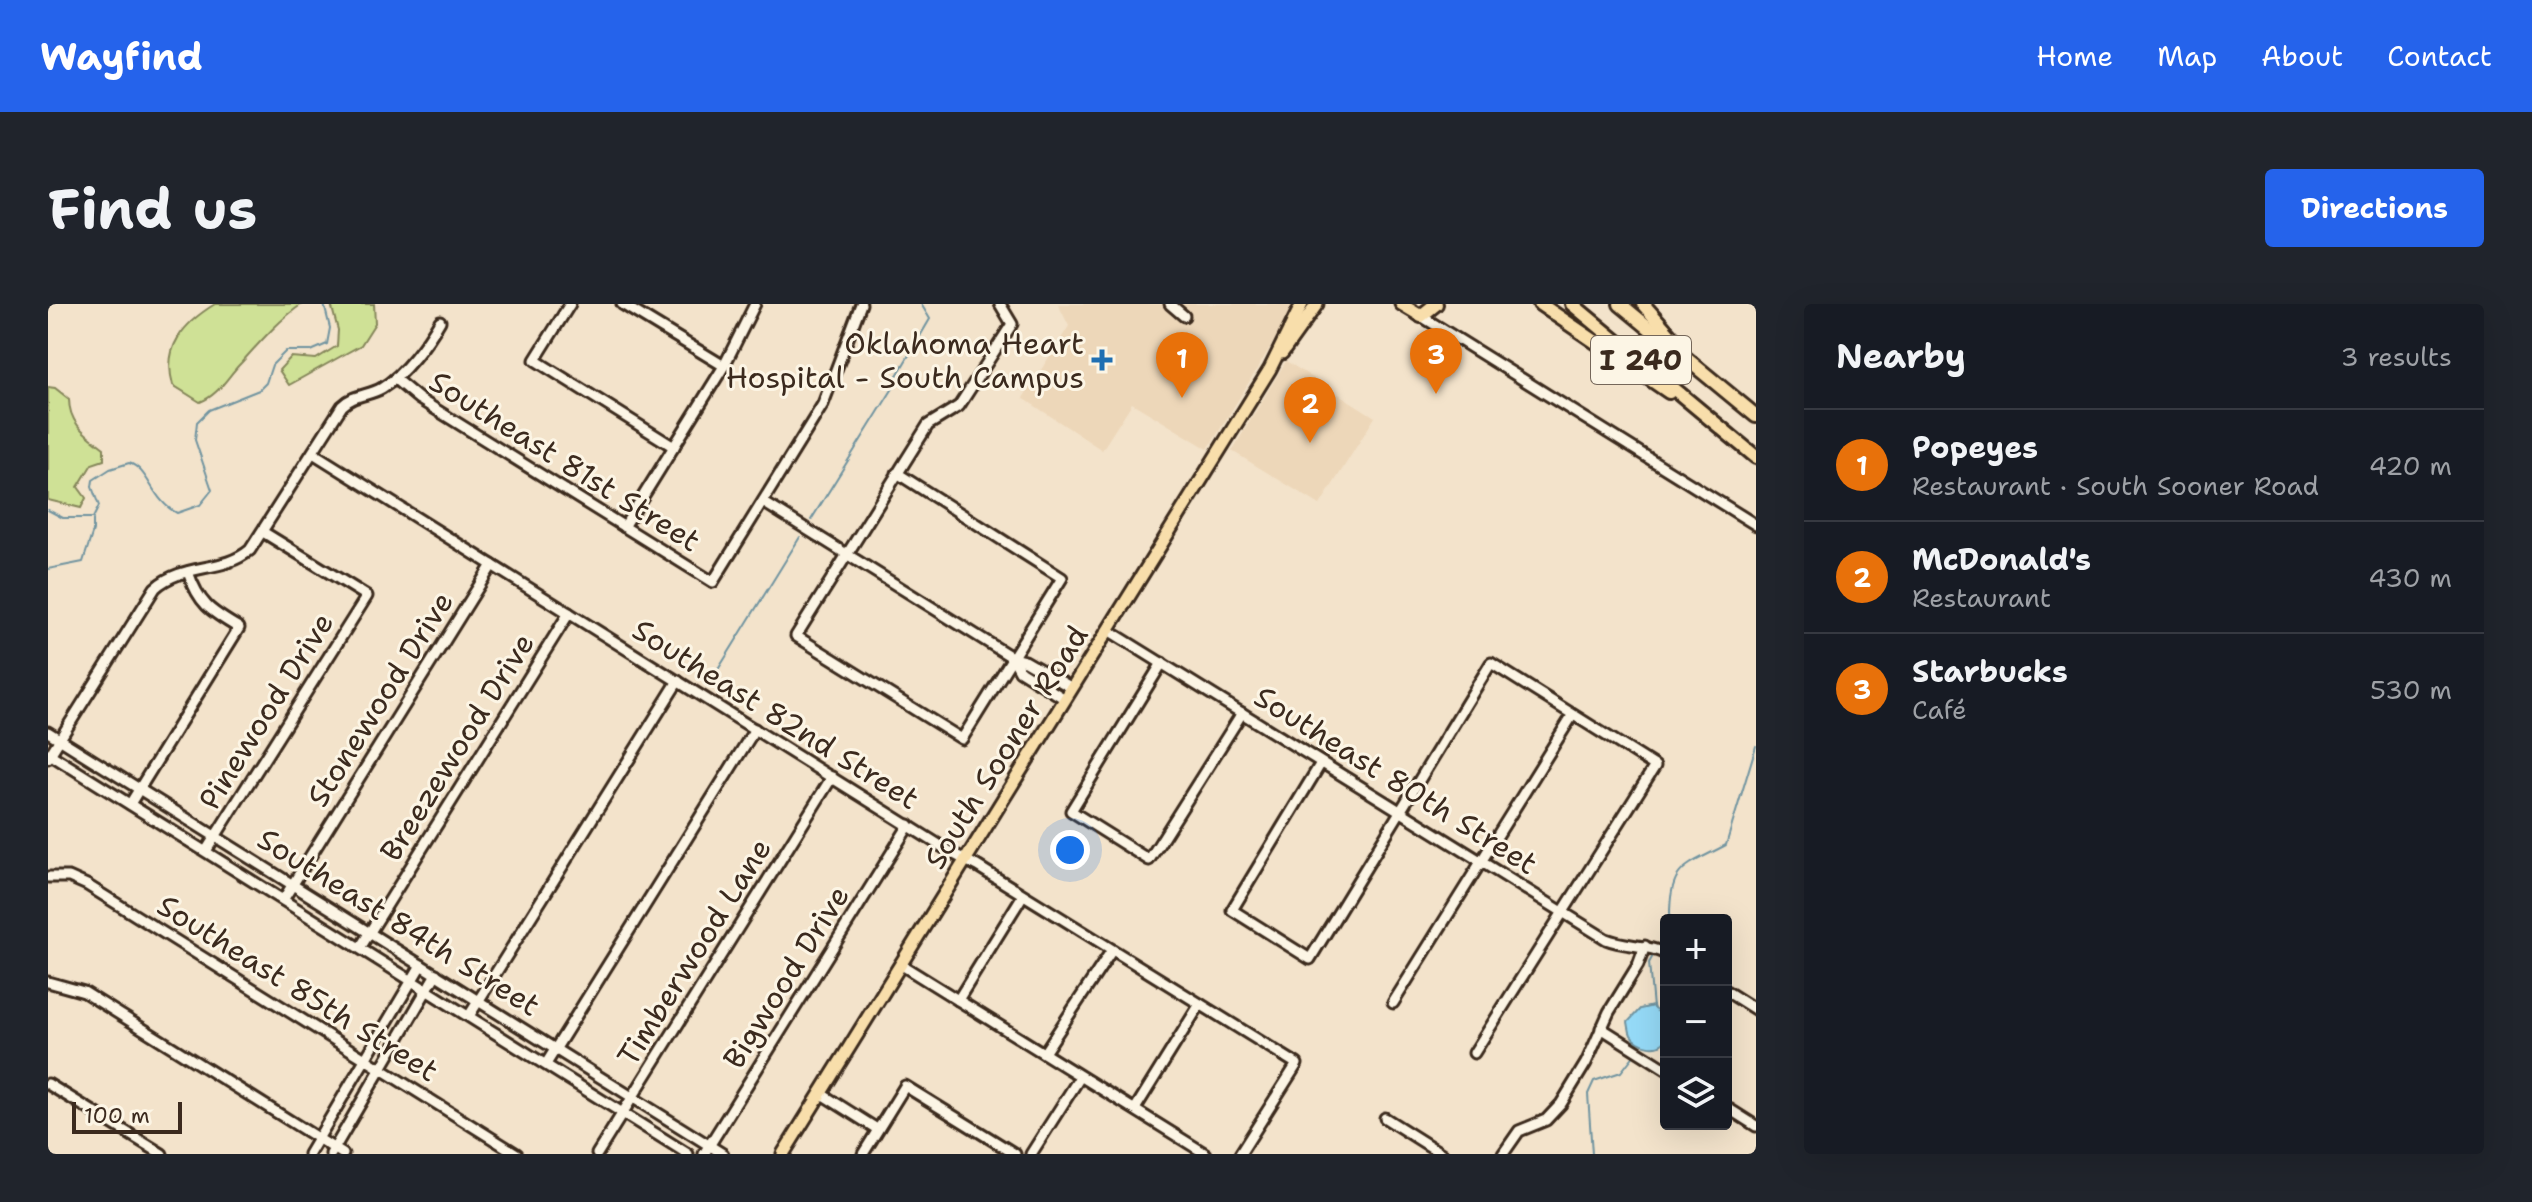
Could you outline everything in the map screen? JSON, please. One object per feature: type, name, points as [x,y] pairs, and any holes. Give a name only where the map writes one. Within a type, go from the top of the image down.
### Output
[{"type":"highway","points":[[1421,316],[1436,304]]},
{"type":"highway","points":[[1540,304],[1645,377],[1710,417]]},
{"type":"highway","name":"I 240","points":[[1572,304],[1756,457]]},
{"type":"highway","name":"I 240","points":[[1620,304],[1756,416]]},
{"type":"highway","points":[[1643,304],[1699,368]]},
{"type":"main road","name":"South Sooner Road","points":[[1271,366],[1302,304]]},
{"type":"main road","name":"South Sooner Road","points":[[783,1154],[1271,366],[1317,304]]},
{"type":"main road","points":[[1401,304],[1421,316]]},
{"type":"street","points":[[570,304],[535,360],[674,447]]},
{"type":"street","points":[[622,304],[724,366]]},
{"type":"street","points":[[624,527],[724,366],[755,304]]},
{"type":"street","points":[[861,304],[823,404],[763,502],[1013,658],[1025,661],[1068,693]]},
{"type":"street","points":[[897,473],[1062,578],[962,739],[796,636],[897,473],[928,425],[959,406],[1012,324],[1000,304]]},
{"type":"street","points":[[1170,304],[1184,316]]},
{"type":"street","points":[[1421,316],[1756,525]]},
{"type":"street","points":[[49,755],[150,593],[171,576],[239,558],[250,550],[347,401],[375,392],[395,379],[440,321]]},
{"type":"street","name":"Southeast 81st Street","points":[[395,379],[419,399],[713,582],[763,502]]},
{"type":"street","name":"Southeast 82nd Street","points":[[313,453],[1297,1064],[1240,1154]]},
{"type":"street","name":"Pinewood Drive","points":[[206,851],[367,596],[263,532]]},
{"type":"street","name":"Stonewood Drive","points":[[283,900],[492,565]]},
{"type":"street","points":[[130,804],[239,628],[200,600],[188,572]]},
{"type":"street","name":"Breezewood Drive","points":[[360,948],[569,613]]},
{"type":"street","name":"Southeast 80th Street","points":[[1108,630],[1606,939],[1660,952]]},
{"type":"street","points":[[1162,663],[1071,811],[1149,860],[1242,713]]},
{"type":"street","points":[[1321,763],[1232,910],[1310,959],[1491,663],[1655,766],[1474,1053]]},
{"type":"street","points":[[469,1016],[678,681]]},
{"type":"street","points":[[1393,1003],[1572,716]]},
{"type":"street","points":[[546,1064],[755,729]]},
{"type":"street","name":"Southeast 84th Street","points":[[48,732],[556,1048],[707,1150],[723,1154]]},
{"type":"street","name":"Southeast 84th Street","points":[[49,755],[688,1154]]},
{"type":"street","name":"Timberwood Lane","points":[[597,1154],[832,777]]},
{"type":"street","name":"Bigwood Drive","points":[[707,1150],[909,825]]},
{"type":"street","name":"Southeast 85th Street","points":[[48,877],[69,877],[87,885],[517,1154]]},
{"type":"street","points":[[958,1000],[1023,895]]},
{"type":"street","points":[[1503,1154],[1519,1131],[1555,1113],[1586,1063],[1601,1028],[1648,947]]},
{"type":"street","points":[[1044,1053],[1112,950]]},
{"type":"street","points":[[900,964],[1206,1154]]},
{"type":"street","points":[[309,1154],[421,965]]},
{"type":"street","points":[[48,982],[84,992],[336,1152],[436,974]]},
{"type":"street","points":[[1732,995],[1756,1010]]},
{"type":"street","points":[[1135,1109],[1200,1004]]},
{"type":"street","points":[[1601,1028],[1660,1065]]},
{"type":"street","points":[[1031,1154],[1080,1077]]},
{"type":"street","points":[[48,1084],[162,1154]]},
{"type":"street","points":[[863,1154],[905,1086],[1015,1154]]},
{"type":"street","points":[[820,1093],[877,1129]]},
{"type":"street","points":[[1732,1111],[1756,1126]]},
{"type":"street","points":[[1385,1118],[1442,1154]]},
{"type":"shaded area","points":[[1058,304],[1297,304],[1208,449],[1132,403],[1102,450],[1023,398],[1069,326]]},
{"type":"shaded area","points":[[1286,361],[1375,417],[1320,505],[1232,451]]},
{"type":"green space","points":[[215,304],[302,304],[270,332],[218,390],[200,402],[173,385],[171,359],[173,348],[185,328]]},
{"type":"green space","points":[[331,304],[374,304],[375,323],[361,345],[289,385],[279,370],[291,357],[316,359],[337,346],[338,330]]},
{"type":"green space","points":[[48,387],[55,388],[69,399],[75,422],[104,448],[104,460],[92,464],[78,487],[86,498],[81,508],[48,500]]},
{"type":"water","points":[[1653,1006],[1660,1013],[1660,1045],[1644,1044],[1630,1033],[1628,1022],[1640,1009]]},
{"type":"waterway","points":[[48,510],[63,518],[93,518],[99,506],[92,487],[93,480],[110,469],[129,463],[136,466],[162,501],[177,513],[200,505],[212,490],[195,440],[197,422],[209,410],[259,390],[266,383],[272,365],[286,351],[311,351],[327,344],[330,328],[324,304]]},
{"type":"waterway","points":[[811,520],[895,385],[895,379],[930,319],[921,304]]},
{"type":"waterway","points":[[48,569],[83,562],[93,531],[93,520]]},
{"type":"waterway","points":[[711,681],[800,537]]},
{"type":"waterway","points":[[1670,914],[1672,889],[1682,871],[1726,845],[1756,746]]},
{"type":"waterway","points":[[1658,946],[1660,942]]},
{"type":"waterway","points":[[1653,1008],[1649,963],[1655,952]]},
{"type":"waterway","points":[[1592,1154],[1588,1094],[1594,1081],[1621,1072],[1635,1054]]},
{"type":"place","name":"Oklahoma Heart Hospital - South Campus","points":[[1102,360]]},
{"type":"place","name":"Starbucks","points":[[1436,394]]},
{"type":"place","name":"Popeyes","points":[[1182,398]]},
{"type":"place","name":"McDonald's","points":[[1310,443]]}]
